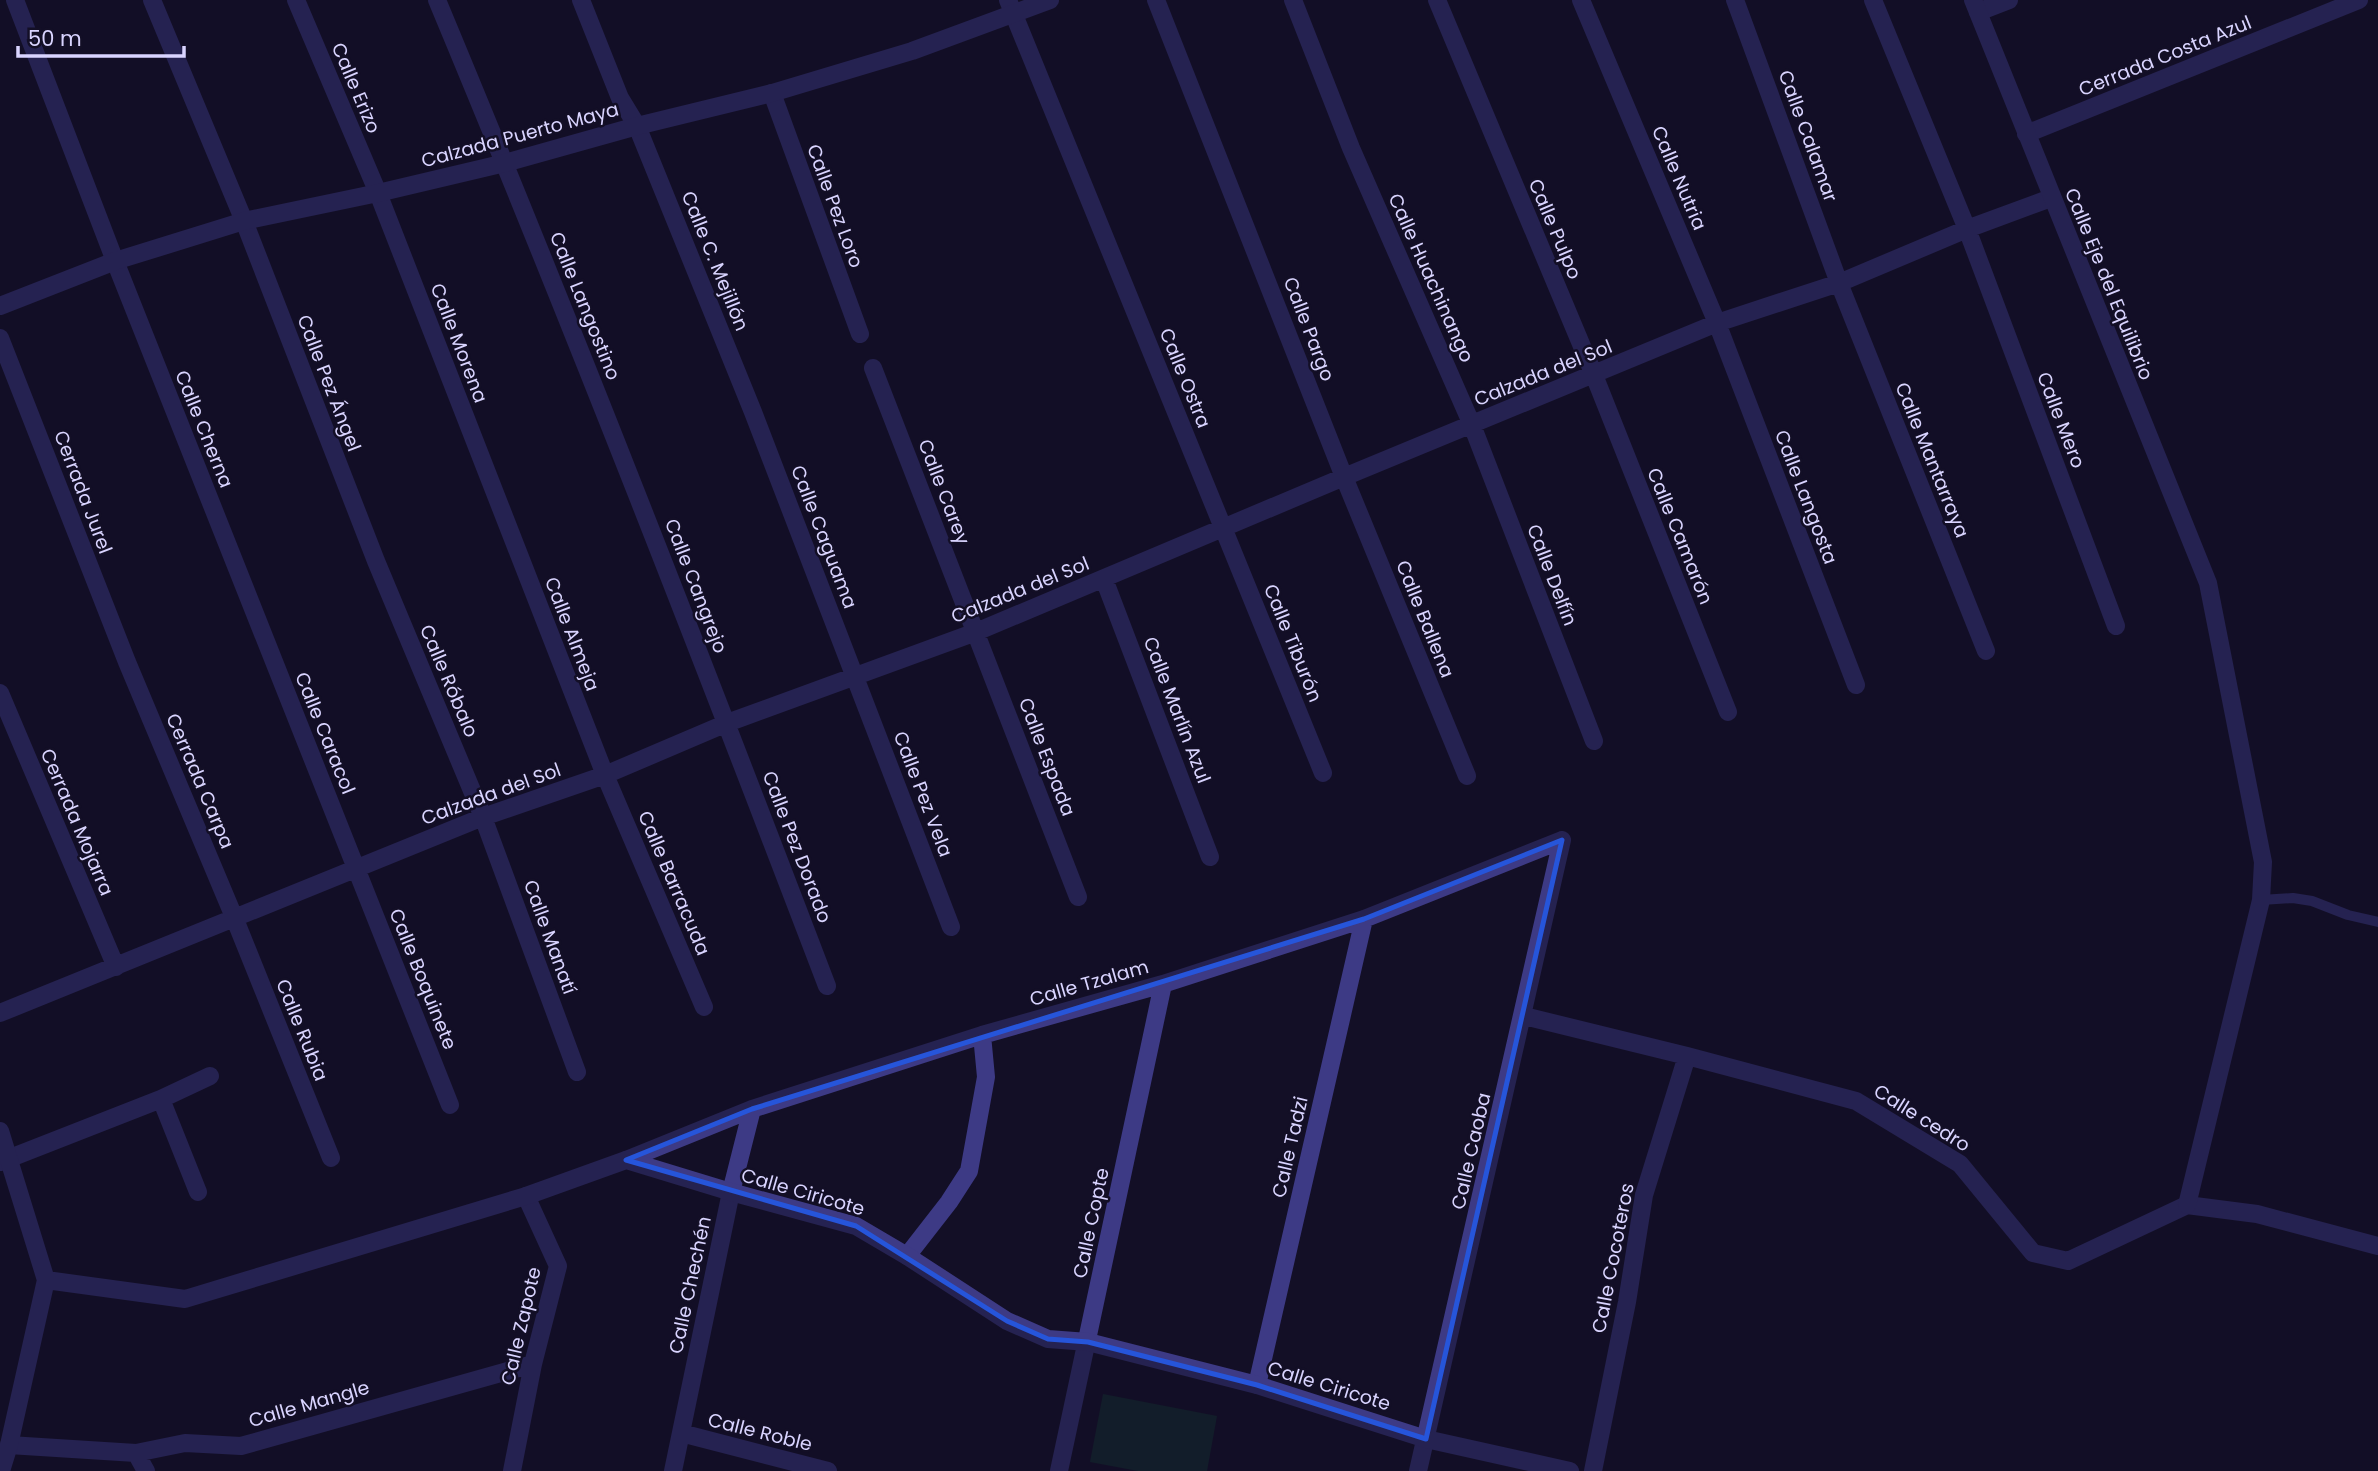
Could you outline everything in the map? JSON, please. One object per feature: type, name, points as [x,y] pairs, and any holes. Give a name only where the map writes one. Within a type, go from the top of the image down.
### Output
[{"type":"street","name":"Calle Pez Ángel","points":[[152,0],[244,221],[376,561]]},
{"type":"street","name":"Calle Erizo","points":[[296,0],[378,193]]},
{"type":"street","name":"Calle Langostino","points":[[438,0],[625,466]]},
{"type":"street","name":"Calle C. Mejillón","points":[[581,0],[620,98],[638,126],[753,412]]},
{"type":"street","name":"Calzada Puerto Maya","points":[[0,306],[115,261],[244,221],[505,163],[772,93],[912,51],[1011,7],[1050,0]]},
{"type":"street","name":"Calle Pargo","points":[[1156,0],[1344,477]]},
{"type":"street","name":"Calle Huachinango","points":[[1293,0],[1351,148],[1472,425]]},
{"type":"street","name":"Calle Pulpo","points":[[1437,0],[1594,375]]},
{"type":"street","name":"Calle Nutria","points":[[1581,0],[1717,323]]},
{"type":"street","name":"Calle Mero","points":[[1872,0],[1967,229],[2116,626]]},
{"type":"street","points":[[1975,6],[2009,0]]},
{"type":"street","name":"Cerrada Costa Azul","points":[[2026,134],[2359,0]]},
{"type":"street","name":"Calle Calamar","points":[[1736,2],[1839,283]]},
{"type":"street","name":"Calle Cherna","points":[[10,5],[254,612]]},
{"type":"street","name":"Calle Eje del Equilibrio","points":[[1975,6],[2208,583],[2263,862],[2261,900],[2187,1205]]},
{"type":"street","name":"Calle Ostra","points":[[1011,7],[1224,528]]},
{"type":"street","name":"Calle Pez Loro","points":[[772,93],[860,334]]},
{"type":"street","name":"Calle Morena","points":[[378,193],[500,508]]},
{"type":"street","name":"Calzada del Sol","points":[[0,1013],[483,817],[606,775],[726,723],[976,632],[1717,323],[1839,283],[1967,229],[2051,198]]},
{"type":"street","name":"Calle Mantarraya","points":[[1839,283],[1986,651]]},
{"type":"street","name":"Calle Langosta","points":[[1717,323],[1856,685]]},
{"type":"street","name":"Cerrada Jurel","points":[[0,338],[127,662]]},
{"type":"street","name":"Calle Carey","points":[[873,368],[976,632]]},
{"type":"street","name":"Calle Camarón","points":[[1594,375],[1728,712]]},
{"type":"street","name":"Calle Caguama","points":[[753,412],[855,676]]},
{"type":"street","name":"Calle Delfín","points":[[1472,425],[1594,741]]},
{"type":"street","name":"Calle Cangrejo","points":[[625,466],[726,723]]},
{"type":"street","name":"Calle Ballena","points":[[1344,477],[1467,776]]},
{"type":"street","name":"Calle Almeja","points":[[500,508],[606,775]]},
{"type":"street","name":"Calle Tiburón","points":[[1224,528],[1323,773]]},
{"type":"street","name":"Calle Róbalo","points":[[376,561],[483,817]]},
{"type":"street","name":"Calle Marlín Azul","points":[[1104,579],[1210,857]]},
{"type":"street","name":"Calle Caracol","points":[[254,612],[357,869]]},
{"type":"street","name":"Calle Espada","points":[[976,632],[1078,897]]},
{"type":"street","name":"Cerrada Carpa","points":[[127,662],[234,917]]},
{"type":"street","name":"Calle Pez Vela","points":[[855,676],[951,926]]},
{"type":"street","name":"Cerrada Mojarra","points":[[0,692],[116,967]]},
{"type":"street","name":"Calle Pez Dorado","points":[[726,723],[827,986]]},
{"type":"street","name":"Calle Barracuda","points":[[606,775],[704,1007]]},
{"type":"street","name":"Calle Manatí","points":[[483,817],[577,1072]]},
{"type":"street","name":"Calle Tzalam","points":[[626,1160],[752,1109],[982,1035],[1163,984],[1364,919],[1562,840]]},
{"type":"street","name":"Calle Caoba","points":[[1418,1471],[1524,1016],[1562,840]]},
{"type":"street","name":"Calle Boquinete","points":[[357,869],[450,1105]]},
{"type":"street","name":"Calle Rubia","points":[[234,917],[331,1158]]},
{"type":"street","name":"Calle Tadzi","points":[[1257,1385],[1364,919]]},
{"type":"street","name":"Calle Copte","points":[[1059,1471],[1163,984]]},
{"type":"street","name":"Calle cedro","points":[[1524,1016],[1856,1101],[1960,1164],[2033,1253],[2068,1261],[2187,1205]]},
{"type":"street","points":[[907,1255],[949,1202],[969,1171],[986,1077],[982,1035]]},
{"type":"street","name":"Calle Cocoteros","points":[[1593,1471],[1627,1301],[1644,1195],[1687,1056]]},
{"type":"street","points":[[5,1159],[161,1099],[210,1076]]},
{"type":"street","points":[[161,1099],[198,1192]]},
{"type":"street","name":"Calle Chechén","points":[[673,1471],[731,1192],[752,1109]]},
{"type":"street","points":[[0,1131],[5,1159],[46,1280],[1,1471]]},
{"type":"street","points":[[46,1280],[185,1298],[527,1196],[626,1160]]},
{"type":"street","name":"Calle Ciricote","points":[[626,1160],[856,1226],[907,1255],[1007,1321],[1048,1339],[1088,1342],[1257,1385],[1426,1439],[1570,1471]]},
{"type":"street","name":"Calle Zapote","points":[[512,1471],[533,1364],[558,1266],[527,1196]]},
{"type":"street","points":[[2187,1205],[2257,1214],[2378,1246]]},
{"type":"street","name":"Calle Mangle","points":[[9,1445],[136,1452],[184,1443],[241,1446],[533,1364]]},
{"type":"street","name":"Calle Roble","points":[[681,1433],[828,1471]]},
{"type":"street","points":[[136,1452],[146,1471]]},
{"type":"lane","points":[[2261,900],[2294,898],[2312,901],[2348,915],[2378,922]]},
{"type":"highlighted area","points":[[1562,840],[1426,1439],[1257,1385],[1088,1342],[1048,1339],[1007,1321],[856,1226],[626,1160],[752,1109],[1364,919]]},
{"type":"green space","points":[[1103,1394],[1217,1416],[1207,1471],[1138,1471],[1090,1462]]}]
